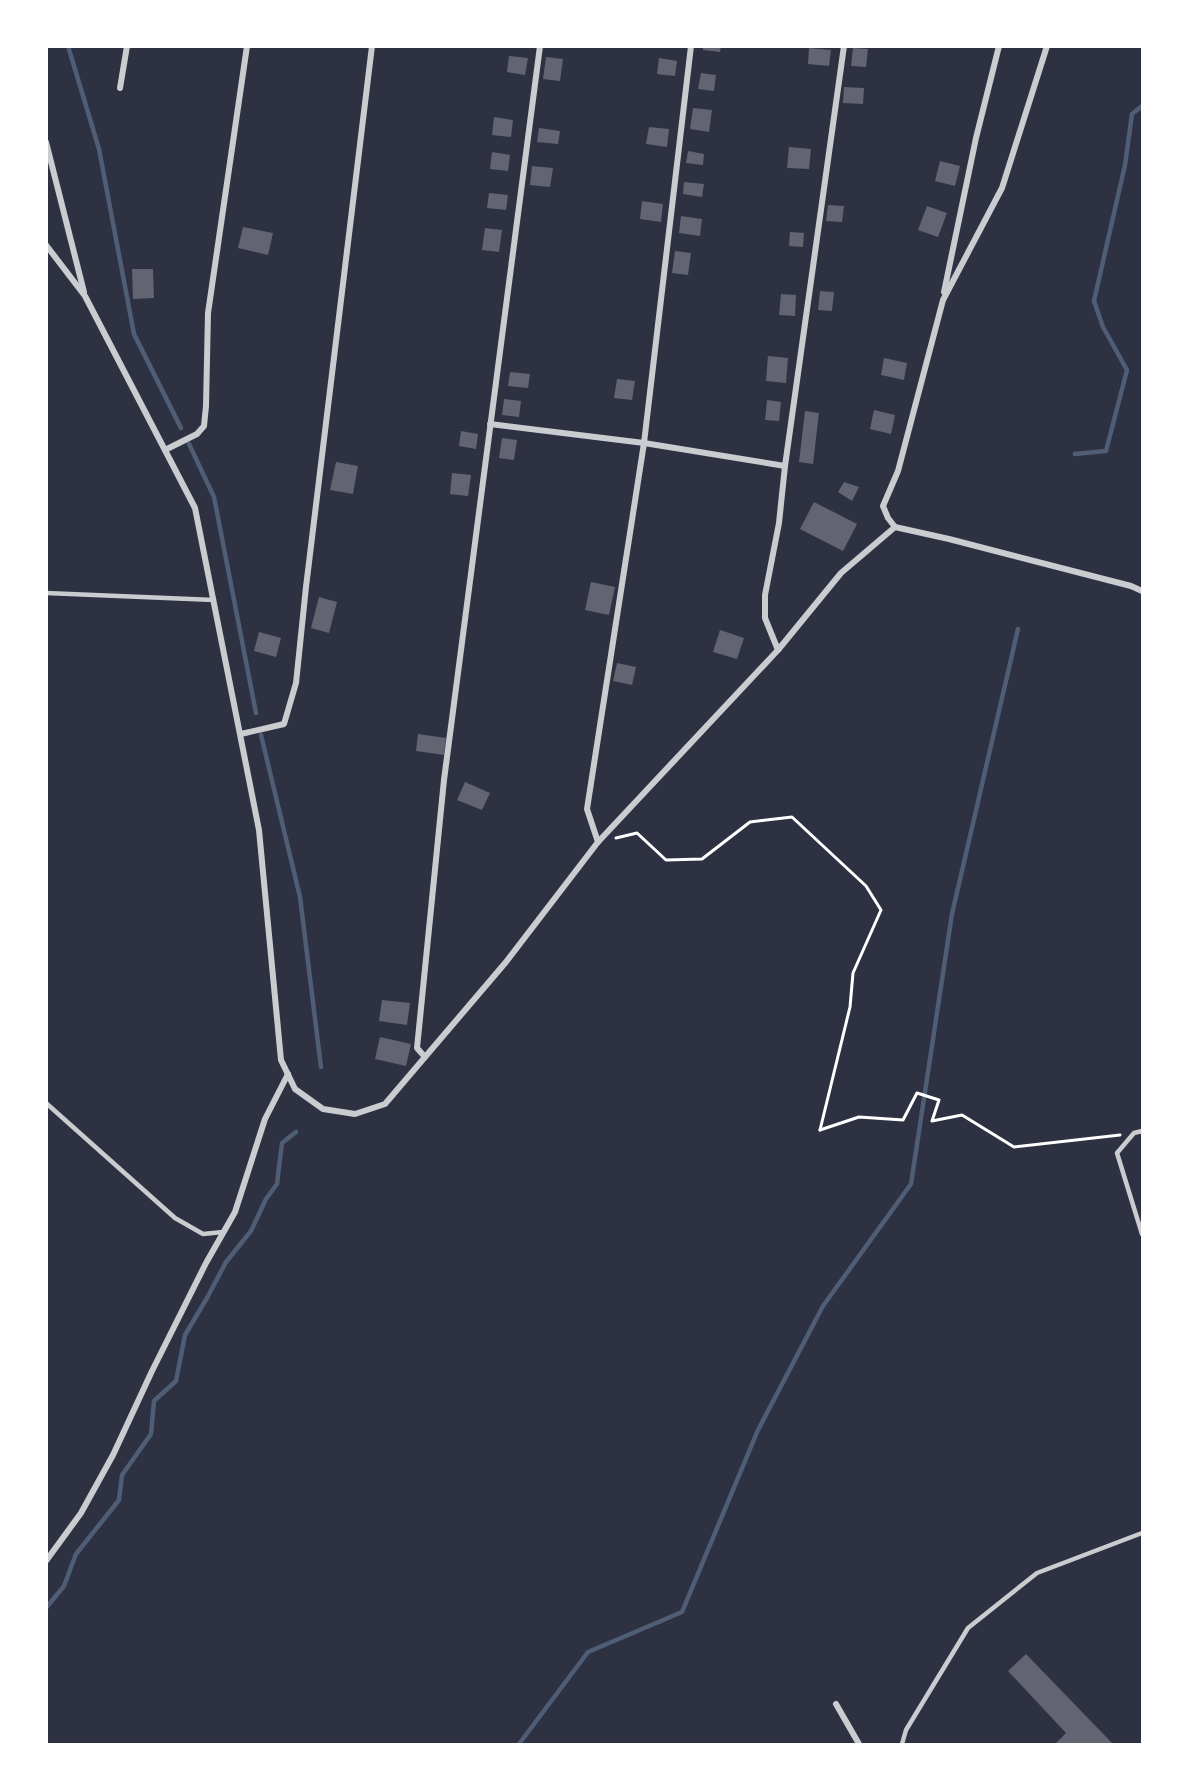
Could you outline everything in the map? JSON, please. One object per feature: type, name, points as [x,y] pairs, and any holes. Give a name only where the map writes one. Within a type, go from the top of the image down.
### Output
[{"type":"street","points":[[120,88],[127,46]]},
{"type":"street","points":[[165,450],[197,434],[204,426],[208,314],[247,46]]},
{"type":"street","points":[[241,734],[284,724],[296,683],[372,46]]},
{"type":"street","points":[[425,1057],[417,1048],[440,815],[540,46]]},
{"type":"street","points":[[598,842],[587,808],[644,443],[691,46]]},
{"type":"street","points":[[778,650],[765,618],[765,594],[780,523],[785,466],[844,46]]},
{"type":"street","points":[[999,46],[976,138],[943,300],[898,471],[883,506],[895,527],[1120,583],[1143,591]]},
{"type":"street","points":[[943,300],[1002,188],[1047,46]]},
{"type":"street","points":[[46,142],[85,296]]},
{"type":"street","points":[[46,245],[85,296],[195,508],[260,830],[280,1060],[295,1089],[323,1109],[355,1114],[385,1104],[506,962],[598,842],[778,650],[841,573],[895,527]]},
{"type":"street","points":[[490,424],[644,443],[785,466]]},
{"type":"street","points":[[46,1561],[81,1513],[206,1263],[235,1212],[265,1119],[288,1074]]},
{"type":"street","points":[[836,1704],[859,1744]]},
{"type":"lane","points":[[46,593],[214,600]]},
{"type":"lane","points":[[46,1103],[175,1218],[203,1234],[224,1232]]},
{"type":"lane","points":[[1143,1131],[1134,1133],[1117,1153],[1143,1234]]},
{"type":"lane","points":[[902,1744],[906,1730],[968,1628],[1037,1573],[1143,1533]]},
{"type":"path","points":[[598,842],[637,833],[666,860],[702,859],[750,822],[792,817],[866,886],[882,910],[853,974],[850,1007],[820,1130],[859,1117],[903,1120],[917,1093],[939,1100],[932,1121],[962,1115],[1014,1147],[1134,1133]]},
{"type":"building","points":[[703,46],[721,46],[720,52],[703,50]]},
{"type":"building","points":[[809,48],[831,50],[829,66],[808,64]]},
{"type":"building","points":[[853,48],[868,49],[866,67],[851,66]]},
{"type":"building","points":[[509,56],[528,58],[525,75],[507,72]]},
{"type":"building","points":[[546,57],[563,59],[560,81],[543,79]]},
{"type":"building","points":[[659,58],[677,61],[675,76],[657,74]]},
{"type":"building","points":[[701,73],[716,75],[714,91],[698,89]]},
{"type":"building","points":[[844,87],[864,88],[863,104],[843,103]]},
{"type":"building","points":[[693,108],[712,110],[709,132],[690,129]]},
{"type":"building","points":[[494,117],[513,120],[511,137],[492,135]]},
{"type":"building","points":[[649,127],[669,129],[667,147],[646,144]]},
{"type":"building","points":[[539,128],[560,131],[558,144],[537,142]]},
{"type":"building","points":[[789,147],[811,149],[809,169],[787,168]]},
{"type":"building","points":[[688,151],[704,154],[703,165],[686,163]]},
{"type":"building","points":[[492,152],[510,155],[508,171],[490,169]]},
{"type":"building","points":[[940,161],[960,166],[955,186],[935,181]]},
{"type":"building","points":[[532,166],[553,168],[550,187],[530,185]]},
{"type":"building","points":[[684,182],[704,184],[702,197],[683,194]]},
{"type":"building","points":[[489,193],[508,195],[506,210],[487,208]]},
{"type":"building","points":[[642,201],[663,204],[661,222],[640,219]]},
{"type":"building","points":[[828,205],[844,206],[842,222],[826,221]]},
{"type":"building","points":[[927,206],[947,213],[938,237],[918,230]]},
{"type":"building","points":[[681,216],[702,219],[700,236],[679,233]]},
{"type":"building","points":[[243,227],[273,233],[268,255],[238,248]]},
{"type":"building","points":[[485,228],[502,230],[499,252],[482,250]]},
{"type":"building","points":[[790,232],[804,233],[803,247],[789,246]]},
{"type":"building","points":[[675,251],[691,253],[688,275],[672,273]]},
{"type":"building","points":[[132,269],[153,269],[154,298],[133,299]]},
{"type":"building","points":[[820,291],[834,292],[832,311],[818,310]]},
{"type":"building","points":[[781,294],[796,295],[795,316],[779,315]]},
{"type":"building","points":[[768,356],[788,358],[786,383],[766,381]]},
{"type":"building","points":[[884,358],[907,363],[904,380],[881,375]]},
{"type":"building","points":[[510,372],[530,374],[528,388],[508,386]]},
{"type":"building","points":[[617,379],[635,381],[632,400],[614,398]]},
{"type":"building","points":[[504,399],[521,401],[519,417],[502,415]]},
{"type":"building","points":[[767,400],[781,402],[779,421],[765,420]]},
{"type":"building","points":[[874,410],[895,415],[891,434],[870,429]]},
{"type":"building","points":[[805,411],[819,413],[813,464],[799,462]]},
{"type":"building","points":[[461,431],[478,434],[476,449],[459,446]]},
{"type":"building","points":[[502,438],[517,440],[514,460],[499,458]]},
{"type":"building","points":[[336,462],[358,466],[353,494],[330,490]]},
{"type":"building","points":[[452,473],[471,475],[468,496],[450,494]]},
{"type":"building","points":[[844,482],[859,487],[852,501],[838,492]]},
{"type":"building","points":[[814,502],[857,524],[843,551],[800,529]]},
{"type":"building","points":[[591,582],[615,587],[609,615],[585,610]]},
{"type":"building","points":[[319,597],[337,602],[329,633],[311,628]]},
{"type":"building","points":[[720,630],[744,638],[737,659],[713,652]]},
{"type":"building","points":[[259,632],[281,638],[276,657],[254,651]]},
{"type":"building","points":[[617,663],[636,667],[632,685],[613,681]]},
{"type":"building","points":[[418,734],[446,738],[444,755],[416,751]]},
{"type":"building","points":[[465,782],[490,793],[482,810],[457,800]]},
{"type":"building","points":[[382,1000],[410,1003],[407,1025],[379,1021]]},
{"type":"building","points":[[380,1037],[411,1044],[406,1066],[375,1059]]},
{"type":"building","points":[[1026,1654],[1113,1744],[1056,1743],[1066,1733],[1008,1671]]},
{"type":"waterway","points":[[68,46],[99,149],[134,334],[181,428]]},
{"type":"waterway","points":[[1075,454],[1106,451],[1127,370],[1103,327],[1094,301],[1125,165],[1132,114],[1142,106]]},
{"type":"waterway","points":[[189,444],[214,497],[256,713]]},
{"type":"waterway","points":[[519,1744],[588,1652],[682,1612],[758,1430],[823,1306],[911,1184],[952,914],[1018,629]]},
{"type":"waterway","points":[[261,735],[300,897],[321,1067]]},
{"type":"waterway","points":[[46,1608],[64,1586],[76,1554],[119,1500],[122,1475],[151,1434],[154,1401],[176,1381],[185,1335],[226,1262],[251,1231],[266,1199],[277,1184],[282,1143],[296,1132]]}]
